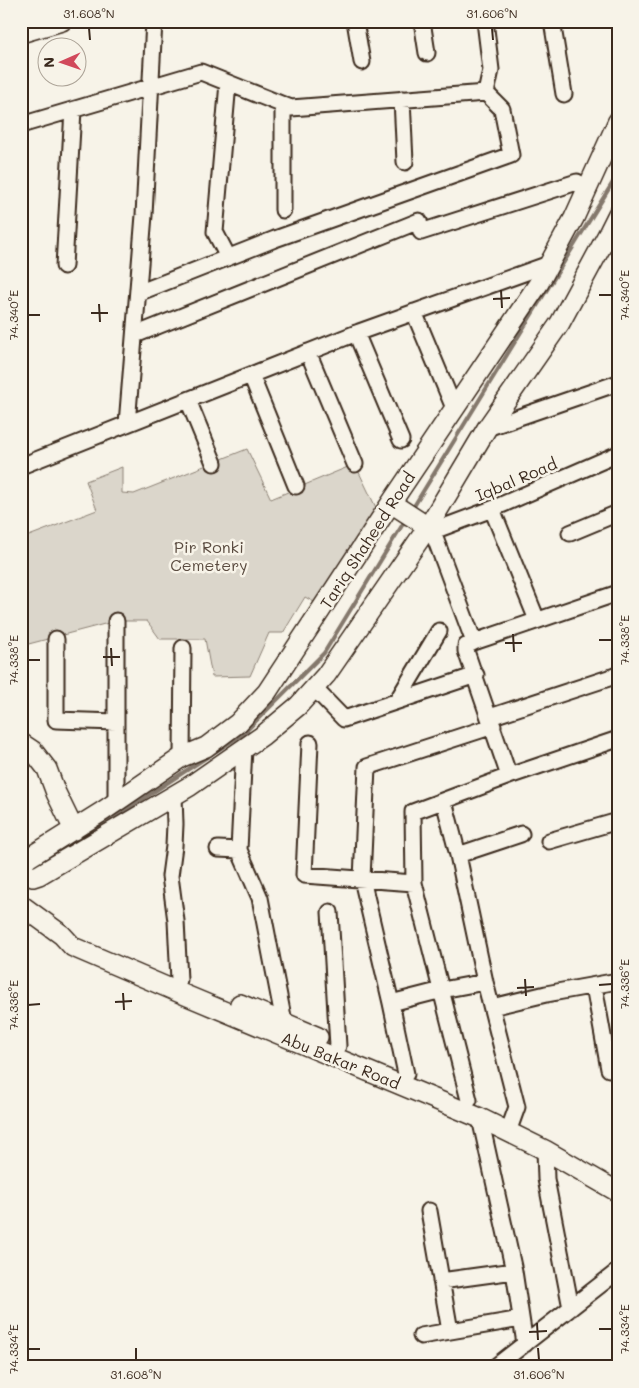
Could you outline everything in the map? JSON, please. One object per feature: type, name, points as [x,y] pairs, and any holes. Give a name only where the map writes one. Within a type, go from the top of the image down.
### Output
[{"type":"main road","points":[[21,33],[62,21]]},
{"type":"main road","name":"Tariq Shaheed Road","points":[[618,121],[574,218],[539,283],[454,408],[393,504],[267,692],[238,723],[206,747],[182,757],[74,830],[28,858],[23,864],[21,872],[33,877],[39,875],[174,796],[262,736],[298,706],[326,675],[427,527],[487,428],[560,323],[613,233],[618,214]]},
{"type":"main road","points":[[393,504],[427,527]]},
{"type":"main road","points":[[21,743],[33,751],[47,769],[56,794],[74,830]]},
{"type":"main road","name":"Abu Bakar Road","points":[[21,905],[62,935],[74,947],[480,1118],[510,1127],[618,1179]]},
{"type":"main road","name":"Abu Bakar Road","points":[[62,935],[79,938],[469,1100],[544,1150],[618,1192]]},
{"type":"street","points":[[127,424],[144,215],[154,21]]},
{"type":"street","points":[[355,21],[362,62]]},
{"type":"street","points":[[422,21],[427,53]]},
{"type":"street","points":[[485,21],[491,70],[486,93]]},
{"type":"street","points":[[552,21],[564,94]]},
{"type":"street","points":[[21,125],[201,72],[292,108],[486,93],[502,109],[511,155],[275,239],[138,292]]},
{"type":"street","points":[[228,83],[215,232],[228,257]]},
{"type":"street","points":[[402,99],[405,162]]},
{"type":"street","points":[[283,105],[283,210]]},
{"type":"street","points":[[64,266],[73,110]]},
{"type":"street","points":[[135,335],[420,221],[422,232],[577,182],[588,188]]},
{"type":"street","points":[[21,466],[356,333],[550,264]]},
{"type":"street","points":[[414,312],[454,408]]},
{"type":"street","points":[[356,333],[401,440]]},
{"type":"street","points":[[308,352],[355,464]]},
{"type":"street","points":[[251,375],[296,486]]},
{"type":"street","points":[[487,428],[618,382]]},
{"type":"street","points":[[188,400],[214,463]]},
{"type":"street","name":"Iqbal Road","points":[[427,527],[436,530],[492,509],[618,454]]},
{"type":"street","points":[[492,509],[537,620]]},
{"type":"street","points":[[570,533],[618,513]]},
{"type":"street","points":[[427,527],[474,642]]},
{"type":"street","points":[[509,776],[476,675],[466,651],[466,646],[537,620],[618,594]]},
{"type":"street","points":[[116,621],[116,802]]},
{"type":"street","points":[[396,701],[439,631]]},
{"type":"street","points":[[56,638],[56,720],[116,722]]},
{"type":"street","points":[[182,757],[183,648]]},
{"type":"street","points":[[314,688],[344,719],[476,675]]},
{"type":"street","points":[[406,1074],[362,879],[367,767],[618,675]]},
{"type":"street","points":[[469,1100],[414,883],[413,812],[509,776],[618,739]]},
{"type":"street","points":[[310,742],[304,876],[414,883]]},
{"type":"street","points":[[244,748],[239,850],[260,898],[284,1022]]},
{"type":"street","points":[[174,796],[176,824],[170,876],[176,921],[179,980]]},
{"type":"street","points":[[444,801],[458,855],[485,982],[517,1107],[510,1127]]},
{"type":"street","points":[[549,841],[618,822]]},
{"type":"street","points":[[458,855],[521,834]]},
{"type":"street","points":[[218,849],[239,850]]},
{"type":"street","points":[[330,912],[338,1046]]},
{"type":"street","points":[[492,1007],[546,994],[618,981]]},
{"type":"street","points":[[391,1003],[442,990],[485,982]]},
{"type":"street","points":[[594,986],[609,1069],[618,1067]]},
{"type":"street","points":[[480,1118],[514,1271],[525,1344]]},
{"type":"street","points":[[544,1150],[546,1179],[571,1308]]},
{"type":"street","points":[[429,1211],[450,1331]]},
{"type":"street","points":[[441,1281],[514,1271]]},
{"type":"street","points":[[495,1367],[618,1271]]},
{"type":"street","points":[[421,1336],[521,1319]]},
{"type":"green space","name":"Pir Ronki Cemetery","points":[[247,449],[271,499],[355,464],[381,518],[323,607],[305,597],[283,633],[269,633],[250,676],[212,677],[205,639],[160,639],[147,621],[116,621],[21,646],[21,539],[97,510],[86,481],[122,467],[122,493],[134,494]]},
{"type":"waterway","points":[[411,511],[618,174]]},
{"type":"waterway","points":[[36,866],[244,733],[324,653],[406,519]]}]
